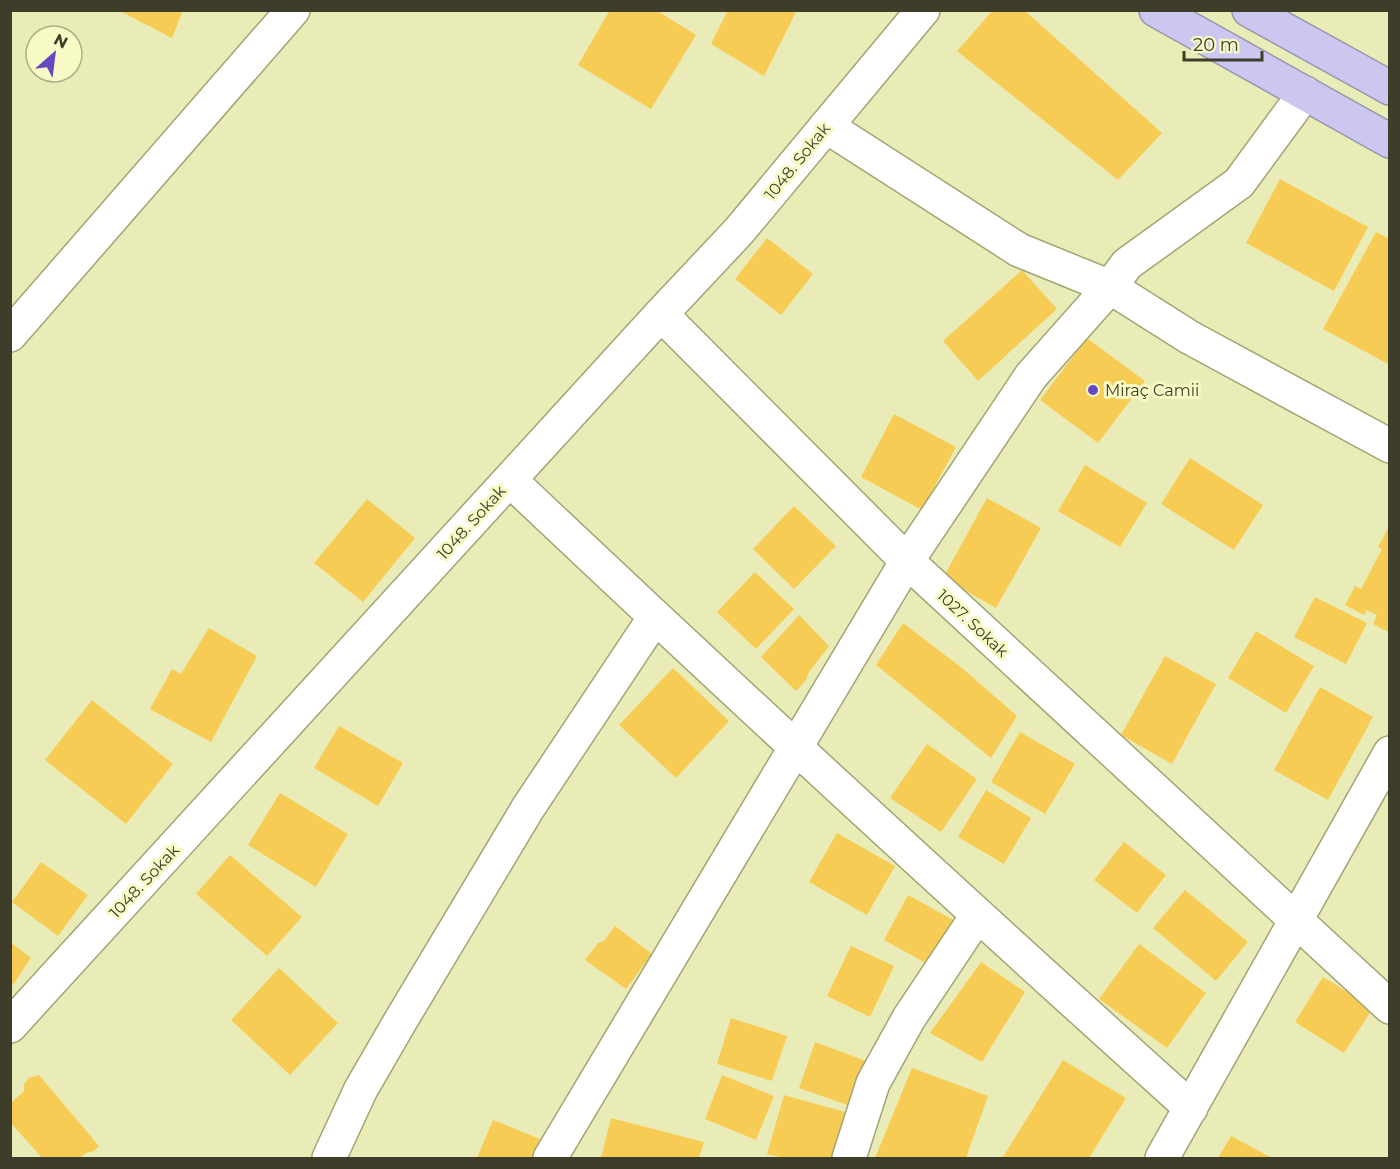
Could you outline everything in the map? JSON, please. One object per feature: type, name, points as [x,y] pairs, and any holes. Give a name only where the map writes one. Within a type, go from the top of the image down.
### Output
[{"type":"highway","points":[[1156,10],[1389,141]]},
{"type":"highway","points":[[1249,10],[1389,88]]},
{"type":"street","points":[[10,335],[293,10]]},
{"type":"street","name":"1048. Sokak","points":[[10,1026],[739,231],[923,10]]},
{"type":"street","points":[[550,1158],[907,561],[1030,376],[1127,264],[1239,183],[1305,93]]},
{"type":"street","points":[[826,126],[1019,250],[1110,286],[1189,337],[1389,446]]},
{"type":"street","name":"1027. Sokak","points":[[661,314],[907,561],[1389,1007]]},
{"type":"street","points":[[510,480],[977,916],[1191,1108]]},
{"type":"street","points":[[329,1158],[361,1089],[528,808],[655,617]]},
{"type":"street","points":[[1162,1158],[1389,753]]},
{"type":"street","points":[[849,1158],[873,1083],[909,1018],[977,916]]},
{"type":"building","points":[[118,10],[183,10],[172,38]]},
{"type":"building","points":[[610,10],[656,10],[696,35],[651,109],[578,65]]},
{"type":"building","points":[[728,10],[797,10],[764,76],[711,44]]},
{"type":"building","points":[[993,10],[1024,10],[1162,133],[1118,180],[957,51]]},
{"type":"building","points":[[1280,179],[1368,227],[1334,291],[1246,243]]},
{"type":"building","points":[[1376,232],[1390,239],[1390,365],[1323,329]]},
{"type":"building","points":[[767,238],[813,274],[781,315],[735,279]]},
{"type":"building","points":[[1022,270],[1057,309],[978,381],[943,341]]},
{"type":"building","name":"Miraç Camii","points":[[1087,338],[1145,381],[1098,443],[1040,400]]},
{"type":"building","points":[[894,414],[956,447],[922,510],[861,477]]},
{"type":"building","points":[[1190,458],[1263,505],[1234,550],[1161,504]]},
{"type":"building","points":[[1085,465],[1147,503],[1120,547],[1058,511]]},
{"type":"building","points":[[987,498],[1041,528],[996,608],[943,578]]},
{"type":"building","points":[[367,499],[415,538],[363,602],[314,563]]},
{"type":"building","points":[[794,506],[836,546],[794,589],[753,549]]},
{"type":"building","points":[[1388,528],[1390,529],[1390,633],[1373,624],[1377,615],[1367,610],[1364,615],[1345,605],[1355,586],[1361,589],[1382,549],[1378,547]]},
{"type":"building","points":[[755,572],[794,609],[756,649],[717,612]]},
{"type":"building","points":[[1315,597],[1367,623],[1346,664],[1294,637]]},
{"type":"building","points":[[799,615],[829,646],[796,691],[761,657]]},
{"type":"building","points":[[903,623],[962,668],[1017,716],[991,758],[876,665]]},
{"type":"building","points":[[209,628],[257,656],[211,742],[150,709],[172,669],[181,674]]},
{"type":"building","points":[[1256,631],[1314,666],[1286,713],[1228,678]]},
{"type":"building","points":[[1165,656],[1216,684],[1172,764],[1121,735]]},
{"type":"building","points":[[673,668],[729,721],[676,778],[619,725]]},
{"type":"building","points":[[1320,687],[1373,717],[1328,800],[1274,770]]},
{"type":"building","points":[[92,700],[173,764],[126,824],[45,760]]},
{"type":"building","points":[[339,726],[403,763],[378,806],[314,768]]},
{"type":"building","points":[[1020,732],[1075,764],[1045,814],[991,782]]},
{"type":"building","points":[[927,744],[977,779],[941,832],[890,798]]},
{"type":"building","points":[[986,790],[1031,818],[1004,864],[958,837]]},
{"type":"building","points":[[280,793],[348,834],[316,887],[248,845]]},
{"type":"building","points":[[837,833],[895,866],[867,915],[809,882]]},
{"type":"building","points":[[1124,842],[1166,875],[1137,913],[1094,880]]},
{"type":"building","points":[[230,855],[302,917],[267,956],[196,894]]},
{"type":"building","points":[[41,862],[88,895],[58,936],[12,902]]},
{"type":"building","points":[[1185,890],[1248,942],[1216,981],[1153,928]]},
{"type":"building","points":[[908,895],[955,921],[931,966],[884,940]]},
{"type":"building","points":[[615,926],[652,954],[626,989],[585,960]]},
{"type":"building","points":[[10,942],[31,958],[10,989]]},
{"type":"building","points":[[1139,944],[1206,993],[1167,1048],[1099,999]]},
{"type":"building","points":[[851,946],[894,966],[870,1017],[827,996]]},
{"type":"building","points":[[981,962],[1025,992],[982,1062],[930,1033]]},
{"type":"building","points":[[279,968],[338,1023],[290,1075],[231,1020]]},
{"type":"building","points":[[1323,977],[1373,1008],[1344,1053],[1295,1022]]},
{"type":"building","points":[[731,1018],[787,1036],[772,1081],[717,1064]]},
{"type":"building","points":[[815,1042],[866,1061],[850,1106],[799,1088]]},
{"type":"building","points":[[1063,1060],[1126,1098],[1089,1158],[1003,1157]]},
{"type":"building","points":[[912,1068],[988,1096],[966,1158],[875,1158]]},
{"type":"building","points":[[39,1075],[99,1146],[94,1151],[80,1158],[42,1158],[10,1122],[10,1104],[24,1091],[24,1084],[29,1078]]},
{"type":"building","points":[[722,1075],[774,1096],[756,1140],[705,1119]]},
{"type":"building","points":[[784,1095],[845,1112],[832,1158],[784,1158],[767,1154]]},
{"type":"building","points":[[611,1118],[704,1142],[699,1158],[601,1158]]},
{"type":"building","points":[[493,1120],[540,1139],[532,1158],[477,1158]]},
{"type":"building","points":[[1231,1136],[1272,1158],[1218,1158]]},
{"type":"place","name":"Miraç Camii","points":[[1093,390]]}]
